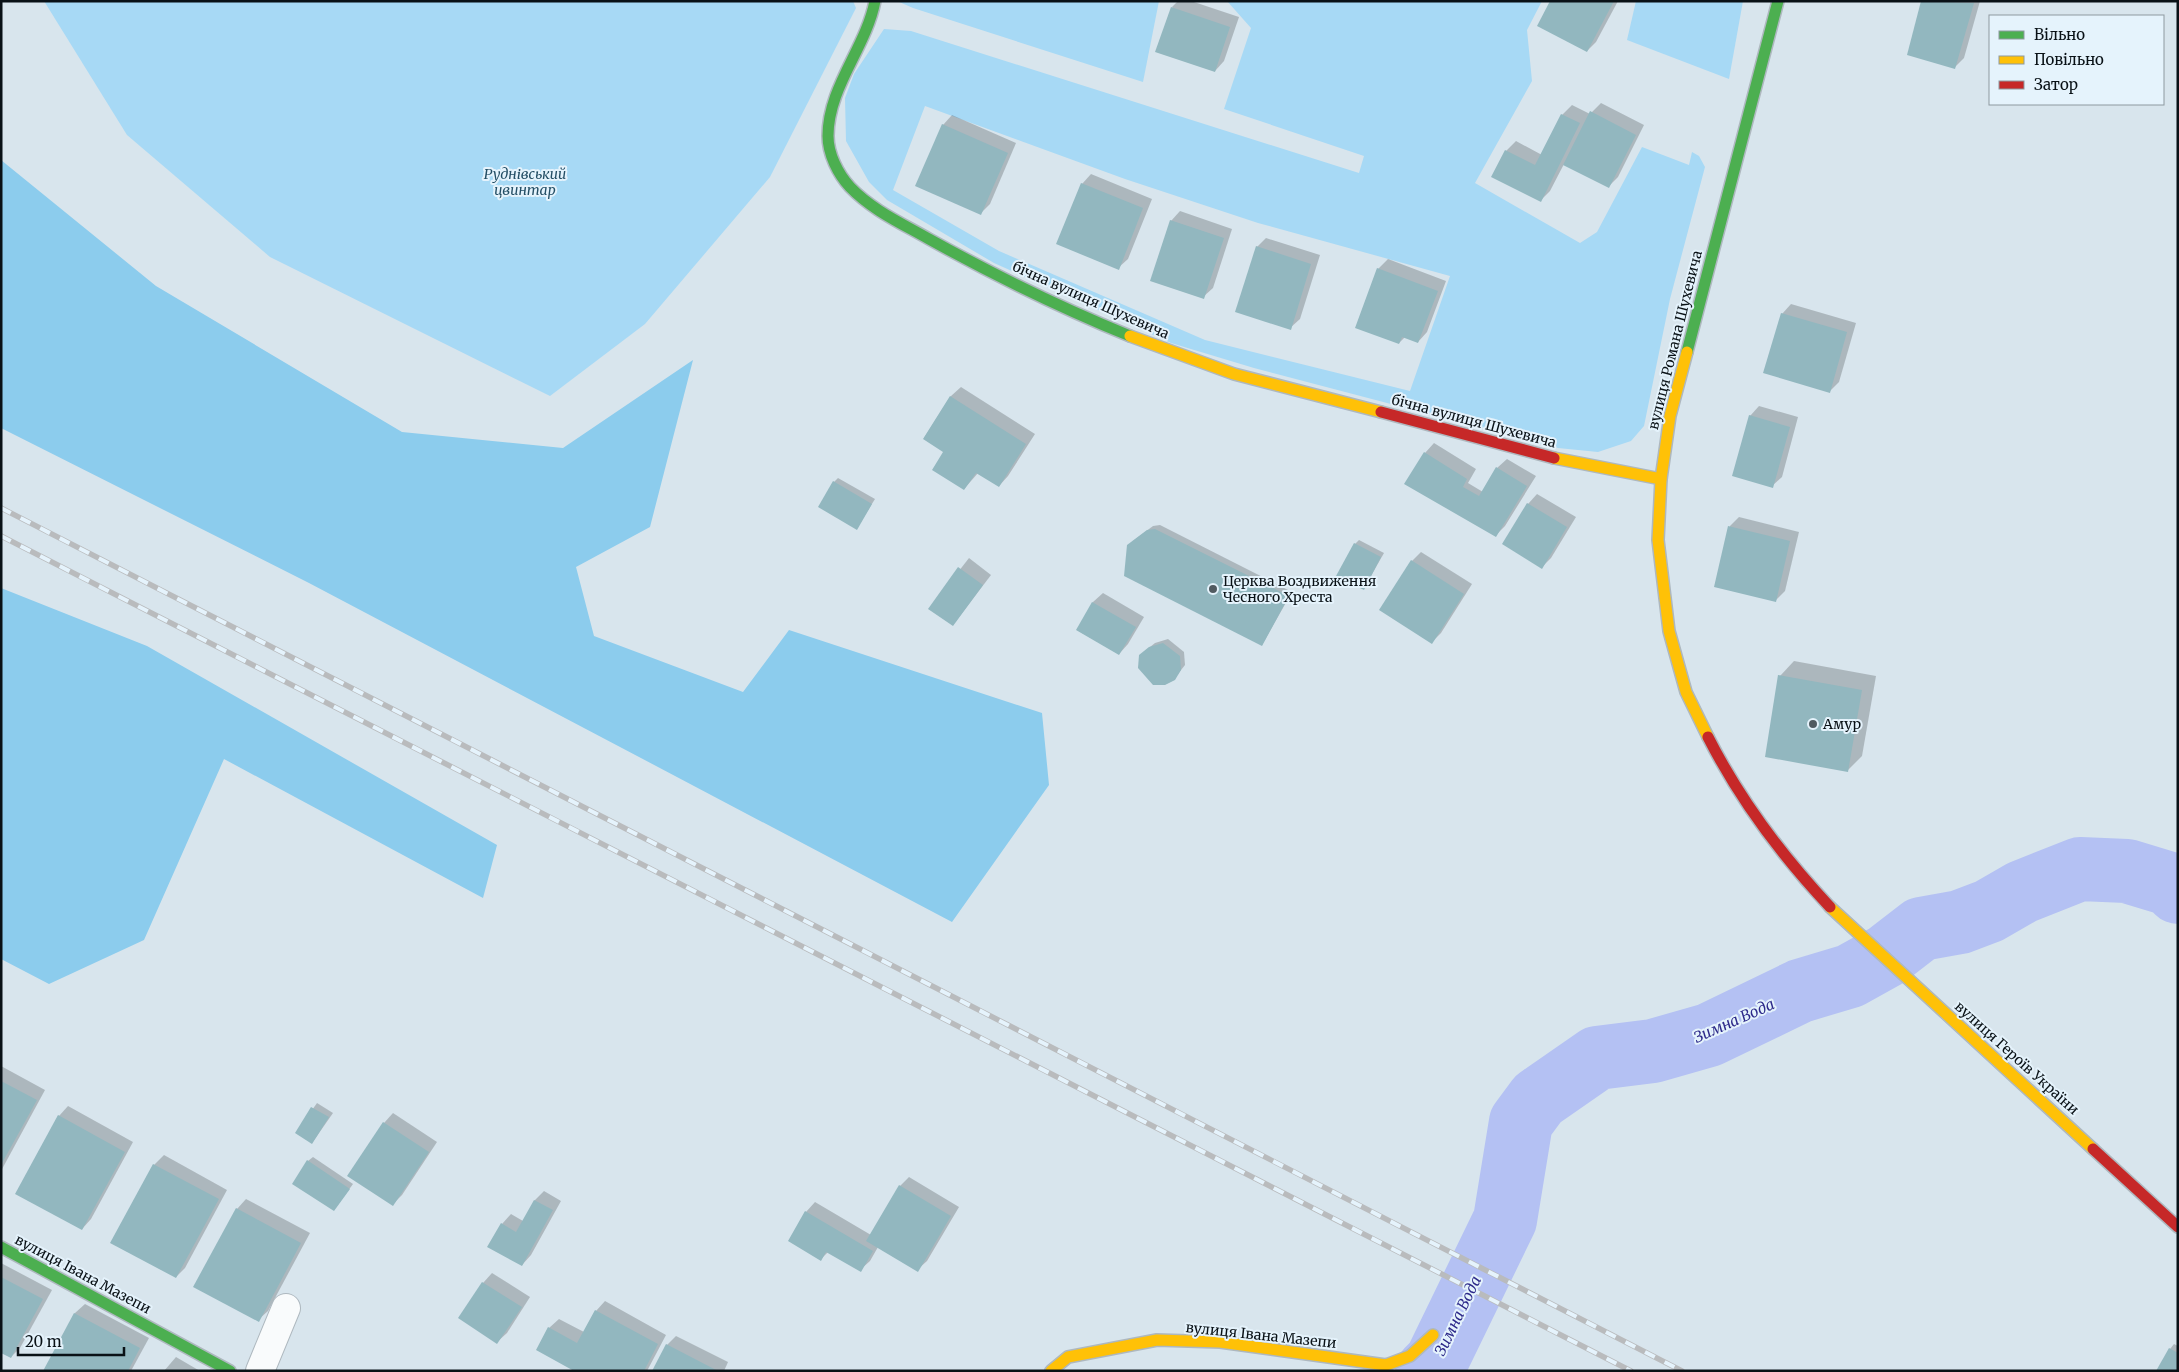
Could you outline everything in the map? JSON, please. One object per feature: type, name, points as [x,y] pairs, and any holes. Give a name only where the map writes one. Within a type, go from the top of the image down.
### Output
[{"type":"street","name":"бічна вулиця Шухевича","points":[[875,1],[873,20],[840,85],[833,104],[828,134],[831,156],[845,184],[885,214],[972,262],[1133,338],[1215,368],[1559,459],[1661,478]]},
{"type":"street","name":"вулиця Романа Шухевича","points":[[1778,1],[1670,416],[1661,478],[1658,540],[1669,631],[1686,692],[1728,776],[1805,880],[1836,913]]},
{"type":"street","name":"вулиця Героїв України","points":[[1836,913],[2178,1227]]},
{"type":"street","name":"вулиця Івана Мазепи","points":[[1,1247],[230,1371]]},
{"type":"street","points":[[260,1371],[286,1308]]},
{"type":"street","name":"вулиця Івана Мазепи","points":[[1051,1371],[1068,1358],[1157,1340],[1220,1342],[1386,1365],[1410,1356],[1433,1335]]},
{"type":"green space","name":"Руднівський цвинтар","points":[[44,1],[853,1],[856,8],[770,177],[645,324],[550,396],[270,257],[127,135]]},
{"type":"green space","points":[[897,1],[1159,1],[1143,82],[913,8]]},
{"type":"green space","points":[[1227,1],[1542,1],[1527,30],[1532,81],[1475,183],[1580,243],[1597,232],[1642,147],[1689,165],[1692,152],[1699,156],[1705,167],[1670,299],[1644,426],[1631,441],[1598,452],[1558,448],[1254,368],[1171,343],[994,263],[887,200],[869,182],[846,141],[845,98],[854,74],[884,29],[911,31],[1359,173],[1364,156],[1224,109],[1251,28]],"holes":[[[925,106],[1125,179],[1258,223],[1450,276],[1410,391],[1205,340],[999,251],[893,190]]]},
{"type":"green space","points":[[1636,1],[1743,1],[1729,79],[1627,40]]},
{"type":"shaded area","points":[[1,160],[156,286],[402,432],[563,448],[693,360],[650,527],[576,567],[594,636],[743,692],[789,630],[1042,713],[1049,785],[952,922],[309,583],[1,428]]},
{"type":"shaded area","points":[[1,588],[147,646],[497,845],[483,898],[224,759],[144,940],[49,984],[1,959]]},
{"type":"building","points":[[1550,1],[1614,1],[1587,52],[1537,26]]},
{"type":"building","points":[[1921,1],[1974,3],[1955,69],[1907,55]]},
{"type":"building","points":[[1171,7],[1230,27],[1215,72],[1155,52]]},
{"type":"building","points":[[1590,111],[1636,135],[1609,188],[1563,165]]},
{"type":"building","points":[[1561,114],[1580,123],[1541,202],[1491,177],[1505,150],[1535,165]]},
{"type":"building","points":[[942,124],[1008,153],[981,215],[915,186]]},
{"type":"building","points":[[1081,183],[1143,208],[1119,270],[1056,244]]},
{"type":"building","points":[[1170,220],[1224,238],[1204,299],[1150,281]]},
{"type":"building","points":[[1256,246],[1311,264],[1291,330],[1235,312]]},
{"type":"building","points":[[1377,268],[1438,291],[1418,343],[1402,337],[1399,344],[1355,328]]},
{"type":"building","points":[[1781,313],[1847,332],[1830,393],[1763,373]]},
{"type":"building","points":[[950,396],[1026,444],[999,487],[976,473],[964,490],[932,470],[943,452],[923,439]]},
{"type":"building","points":[[1749,415],[1790,427],[1773,488],[1732,476]]},
{"type":"building","points":[[1424,452],[1467,479],[1463,487],[1479,496],[1496,467],[1527,486],[1496,537],[1404,484]]},
{"type":"building","points":[[833,481],[872,504],[857,530],[818,507]]},
{"type":"building","points":[[1527,503],[1567,527],[1542,569],[1502,544]]},
{"type":"building","points":[[1728,526],[1790,541],[1776,602],[1714,587]]},
{"type":"building","name":"Церква Воздвиження Чесного Хреста","points":[[1155,529],[1289,596],[1262,646],[1124,576],[1127,545],[1147,530]]},
{"type":"building","points":[[1354,543],[1381,557],[1364,590],[1336,576]]},
{"type":"building","points":[[1411,560],[1464,594],[1432,644],[1379,610]]},
{"type":"building","points":[[958,567],[983,585],[953,626],[928,609]]},
{"type":"building","points":[[1092,602],[1136,627],[1119,655],[1076,630]]},
{"type":"building","points":[[1163,643],[1180,656],[1181,670],[1175,680],[1165,685],[1153,685],[1138,668],[1139,655],[1149,647]]},
{"type":"building","name":"Амур","points":[[1778,675],[1862,690],[1848,772],[1765,757]]},
{"type":"building","points":[[1,1081],[37,1100],[1,1165]]},
{"type":"building","points":[[311,1107],[329,1117],[312,1144],[295,1133]]},
{"type":"building","points":[[58,1115],[125,1152],[82,1230],[15,1194]]},
{"type":"building","points":[[383,1122],[429,1152],[393,1206],[347,1176]]},
{"type":"building","points":[[307,1160],[350,1189],[334,1211],[292,1184]]},
{"type":"building","points":[[153,1164],[219,1199],[176,1278],[110,1243]]},
{"type":"building","points":[[899,1185],[951,1216],[918,1272],[866,1241]]},
{"type":"building","points":[[534,1200],[553,1210],[522,1266],[487,1247],[501,1223],[516,1232]]},
{"type":"building","points":[[236,1208],[301,1243],[259,1322],[193,1287]]},
{"type":"building","points":[[805,1211],[873,1251],[861,1272],[826,1252],[821,1261],[788,1241]]},
{"type":"building","points":[[1,1277],[43,1299],[11,1358],[1,1353]]},
{"type":"building","points":[[482,1282],[522,1307],[497,1344],[458,1318]]},
{"type":"building","points":[[595,1310],[658,1344],[644,1371],[574,1371],[536,1350],[548,1327],[577,1343]]},
{"type":"building","points":[[74,1313],[140,1348],[128,1371],[43,1371]]},
{"type":"building","points":[[666,1344],[718,1371],[652,1371]]},
{"type":"building","points":[[2169,1348],[2178,1353],[2178,1371],[2156,1371]]},
{"type":"waterway","name":"Зимна Вода","points":[[1427,1371],[1436,1362],[1505,1220],[1521,1122],[1538,1099],[1597,1058],[1653,1051],[1709,1035],[1800,991],[1850,976],[1886,956],[1921,929],[1960,922],[1989,911],[2022,892],[2080,869],[2127,871],[2170,884],[2178,892]]},
{"type":"railway","points":[[1,508],[1682,1371]]},
{"type":"railway","points":[[1,536],[1631,1371]]},
{"type":"traffic: fast","points":[[875,1],[864,35],[840,84],[830,118],[828,143],[834,163],[846,182],[877,209],[953,252],[1053,302],[1130,336]]},
{"type":"traffic: fast","points":[[1687,352],[1778,1]]},
{"type":"traffic: fast","points":[[1,1247],[230,1371]]},
{"type":"traffic: slow","points":[[1130,336],[1234,374],[1381,412]]},
{"type":"traffic: slow","points":[[1687,352],[1670,416],[1661,479],[1658,540],[1669,631],[1686,692],[1708,737]]},
{"type":"traffic: slow","points":[[1554,458],[1661,479]]},
{"type":"traffic: slow","points":[[1830,907],[2093,1149]]},
{"type":"traffic: slow","points":[[1051,1371],[1068,1357],[1157,1340],[1220,1342],[1386,1365],[1410,1356],[1433,1335]]},
{"type":"traffic: jam","points":[[1381,412],[1554,458]]},
{"type":"traffic: jam","points":[[1708,737],[1720,760],[1763,826],[1795,868],[1830,907]]},
{"type":"traffic: jam","points":[[2093,1149],[2178,1227]]},
{"type":"place","name":"Церква Воздвиження Чесного Хреста","points":[[1213,589]]},
{"type":"place","name":"Амур","points":[[1813,724]]}]
